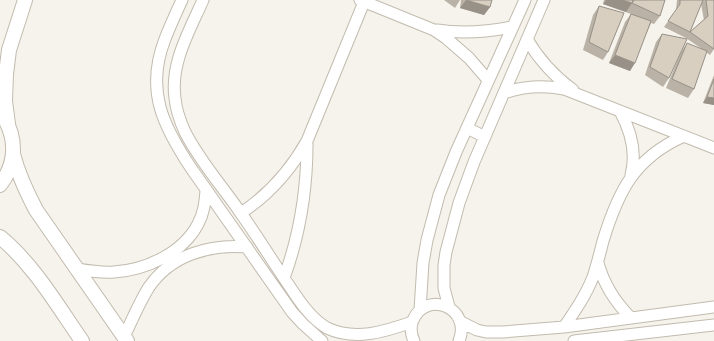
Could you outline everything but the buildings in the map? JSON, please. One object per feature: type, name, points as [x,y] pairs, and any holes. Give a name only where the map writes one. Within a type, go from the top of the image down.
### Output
[{"type":"street","points":[[8,124],[5,101],[9,50],[25,0]]},
{"type":"street","points":[[182,0],[164,40],[158,67],[157,82],[160,109],[170,136],[206,191],[292,312],[322,341]]},
{"type":"street","points":[[203,0],[178,60],[174,84],[177,109],[186,133],[197,152],[241,213],[309,313],[327,328],[355,336],[369,336],[383,333],[412,322]]},
{"type":"street","points":[[420,310],[423,263],[432,218],[447,173],[525,0]]},
{"type":"street","points":[[449,307],[444,278],[446,252],[459,203],[474,162],[544,0]]},
{"type":"street","points":[[241,213],[274,187],[298,158],[307,141],[362,1],[434,30],[446,38],[469,58],[488,80]]},
{"type":"street","points":[[434,30],[448,32],[478,32],[512,27]]},
{"type":"street","points":[[527,39],[533,50],[549,70],[578,94]]},
{"type":"street","points":[[157,82],[174,84]]},
{"type":"street","points":[[504,93],[518,88],[533,86],[549,86],[564,89],[714,148]]},
{"type":"street","points":[[620,111],[632,141],[633,162],[630,178]]},
{"type":"street","points":[[0,112],[8,124],[12,134],[13,154],[18,174],[26,192],[36,210],[126,339]]},
{"type":"street","points":[[467,128],[485,138]]},
{"type":"street","points":[[564,327],[587,290],[598,263],[619,198],[630,178],[637,168],[654,153],[684,136]]},
{"type":"street","points":[[284,278],[296,242],[302,210],[307,169],[307,141]]},
{"type":"street","points":[[0,185],[6,178],[11,166],[13,154]]},
{"type":"street","points":[[126,339],[142,299],[150,286],[168,260],[185,242],[198,224],[203,213],[206,191]]},
{"type":"street","points":[[0,237],[28,265],[48,289],[82,341]]},
{"type":"street","points":[[77,269],[102,272],[126,270],[207,249],[220,247],[247,247]]},
{"type":"street","points":[[598,263],[605,284],[610,293],[631,318]]},
{"type":"street","points":[[414,341],[411,330],[412,322],[420,310],[426,306],[434,304],[441,304],[449,307],[458,316],[461,322],[461,335],[459,341]]},
{"type":"street","points":[[461,322],[477,330],[494,333],[564,327],[714,307]]},
{"type":"street","points":[[574,341],[618,338],[714,325]]}]
